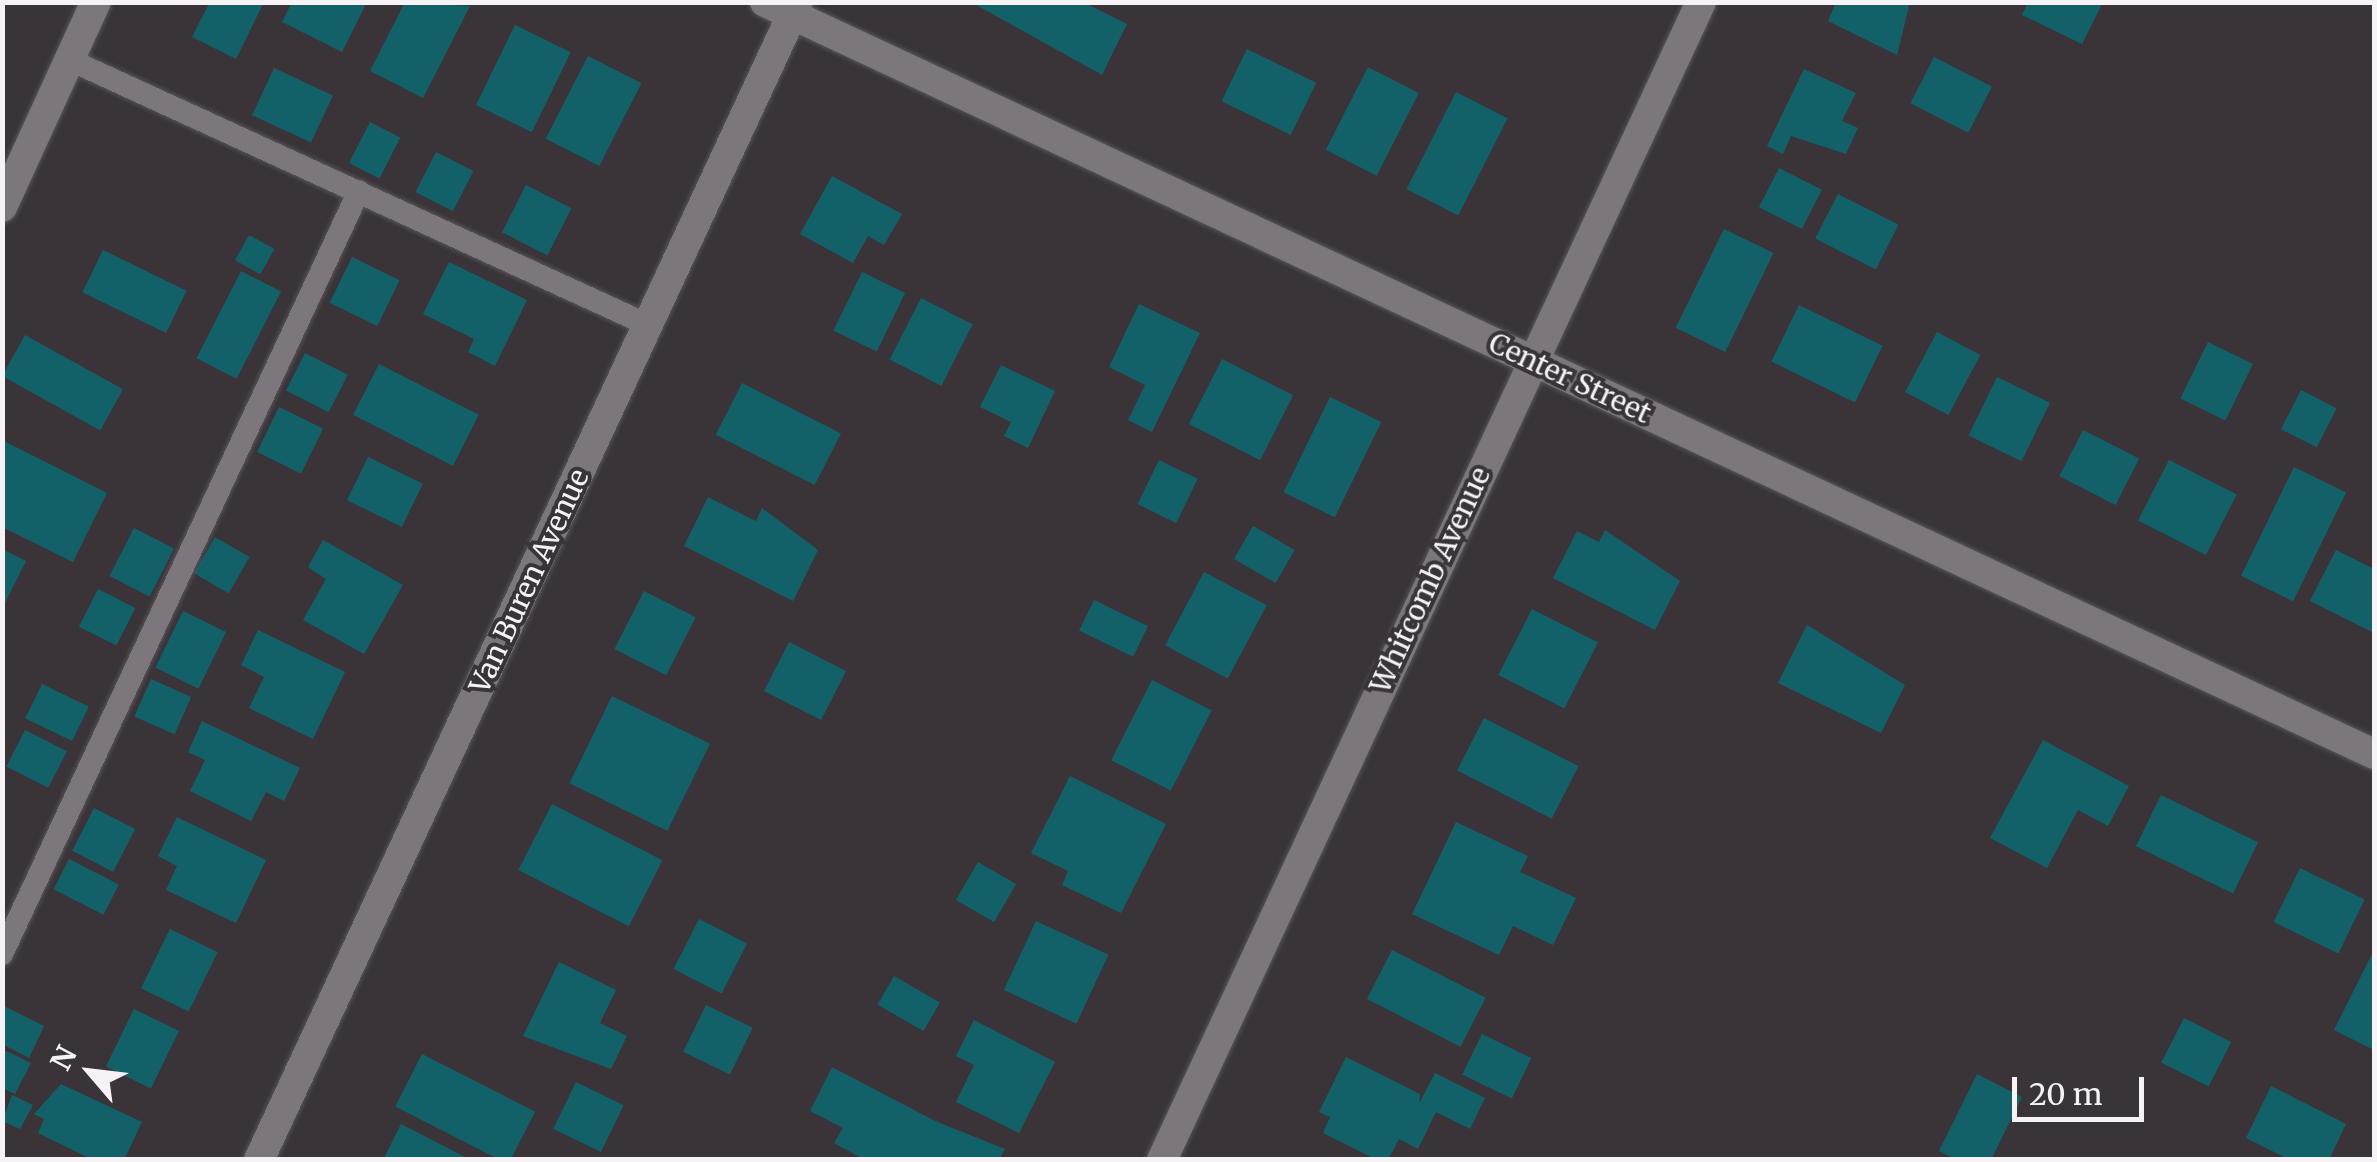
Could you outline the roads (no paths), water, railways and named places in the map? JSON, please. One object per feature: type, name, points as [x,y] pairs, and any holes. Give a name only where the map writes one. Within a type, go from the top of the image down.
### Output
[{"type":"street","points":[[2,208],[96,2]]},
{"type":"street","name":"Whitcomb Avenue","points":[[1162,1160],[1531,360],[1701,2]]},
{"type":"street","name":"Center Street","points":[[785,7],[2374,754]]},
{"type":"street","name":"Van Buren Avenue","points":[[259,1160],[648,325],[785,7]]},
{"type":"lane","points":[[70,60],[648,325]]},
{"type":"lane","points":[[2,954],[358,191]]}]
